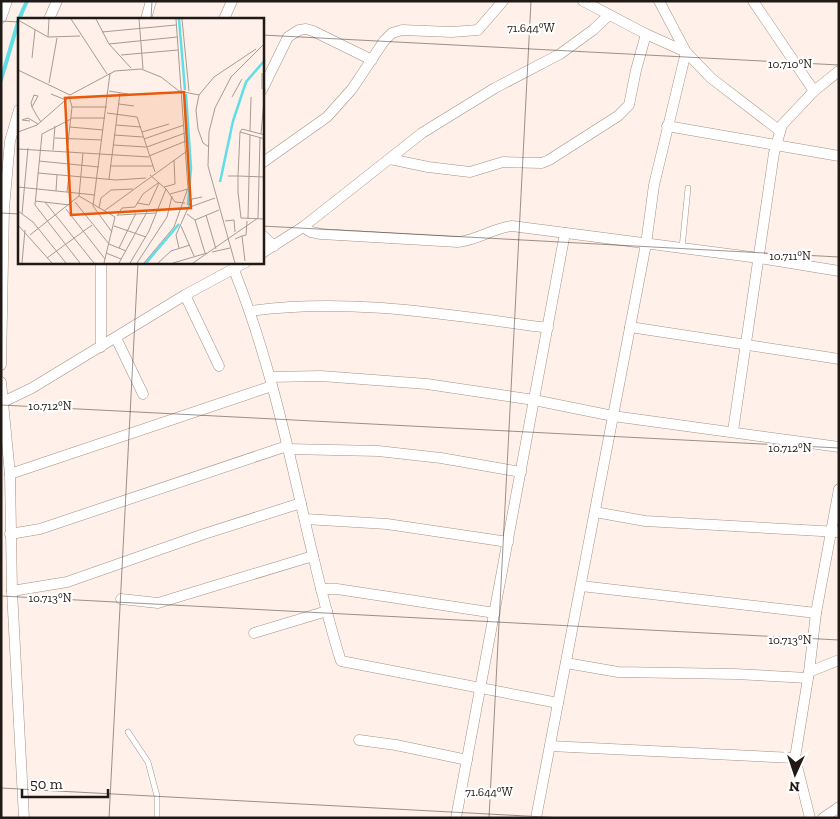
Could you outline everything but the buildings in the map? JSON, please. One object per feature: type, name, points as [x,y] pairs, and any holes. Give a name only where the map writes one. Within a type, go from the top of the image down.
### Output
[{"type":"street","points":[[49,18],[57,1]]},
{"type":"street","points":[[146,18],[151,1]]},
{"type":"street","points":[[224,18],[232,1]]},
{"type":"street","points":[[264,162],[327,117],[352,89],[384,41],[392,33],[402,30],[452,32],[478,30],[503,1]]},
{"type":"street","points":[[584,1],[646,34],[686,52]]},
{"type":"street","points":[[659,1],[686,52],[711,78],[780,131]]},
{"type":"street","points":[[753,1],[814,91]]},
{"type":"street","points":[[1,18],[4,5]]},
{"type":"street","points":[[264,252],[303,227],[422,133],[496,88],[560,54],[593,30],[609,15]]},
{"type":"street","points":[[264,86],[288,37],[299,30],[313,31],[372,60]]},
{"type":"street","points":[[390,159],[428,167],[470,172],[503,162],[542,163],[549,160],[618,116],[628,105],[646,34]]},
{"type":"street","points":[[536,818],[646,244],[654,185],[686,52]]},
{"type":"street","points":[[733,431],[776,146],[780,131],[782,125],[814,91],[839,71]]},
{"type":"street","points":[[1,366],[4,208],[18,116]]},
{"type":"street","points":[[667,126],[839,156]]},
{"type":"street","points":[[303,227],[311,232],[321,234],[458,242],[469,241],[501,227],[512,226],[759,258],[839,271]]},
{"type":"street","points":[[456,818],[565,233]]},
{"type":"street","points":[[264,236],[274,246]]},
{"type":"street","points":[[101,264],[102,347]]},
{"type":"street","points":[[3,402],[32,388],[185,296],[243,264]]},
{"type":"street","points":[[234,270],[250,311],[271,381],[321,589],[341,661],[558,703]]},
{"type":"street","points":[[185,296],[219,366]]},
{"type":"street","points":[[250,311],[277,307],[353,306],[431,312],[548,328]]},
{"type":"street","points":[[630,327],[839,359]]},
{"type":"street","points":[[116,338],[143,394]]},
{"type":"street","points":[[10,474],[271,381],[321,376],[427,384],[534,400],[613,416],[839,447]]},
{"type":"street","points":[[1,382],[10,474],[12,591],[24,818]]},
{"type":"street","points":[[10,534],[40,529],[134,496],[288,448],[378,451],[441,458],[521,472]]},
{"type":"street","points":[[810,818],[795,758],[816,613],[835,531],[839,489]]},
{"type":"street","points":[[12,591],[67,582],[204,534],[301,503]]},
{"type":"street","points":[[595,512],[645,521],[835,531]]},
{"type":"street","points":[[305,519],[387,524],[508,542]]},
{"type":"street","points":[[121,600],[158,603],[313,556]]},
{"type":"street","points":[[581,586],[816,613]]},
{"type":"street","points":[[321,589],[337,589],[494,613]]},
{"type":"street","points":[[254,633],[327,611]]},
{"type":"street","points":[[566,664],[618,672],[808,675],[839,660]]},
{"type":"street","points":[[359,740],[396,745],[467,760]]},
{"type":"street","points":[[550,746],[795,758]]},
{"type":"street","points":[[823,818],[838,807]]},
{"type":"lane","points":[[682,248],[688,188]]},
{"type":"lane","points":[[128,732],[148,762],[157,796],[157,818]]},
{"type":"waterway","points":[[19,18],[27,1]]},
{"type":"waterway","points":[[1,80],[18,22]]}]
